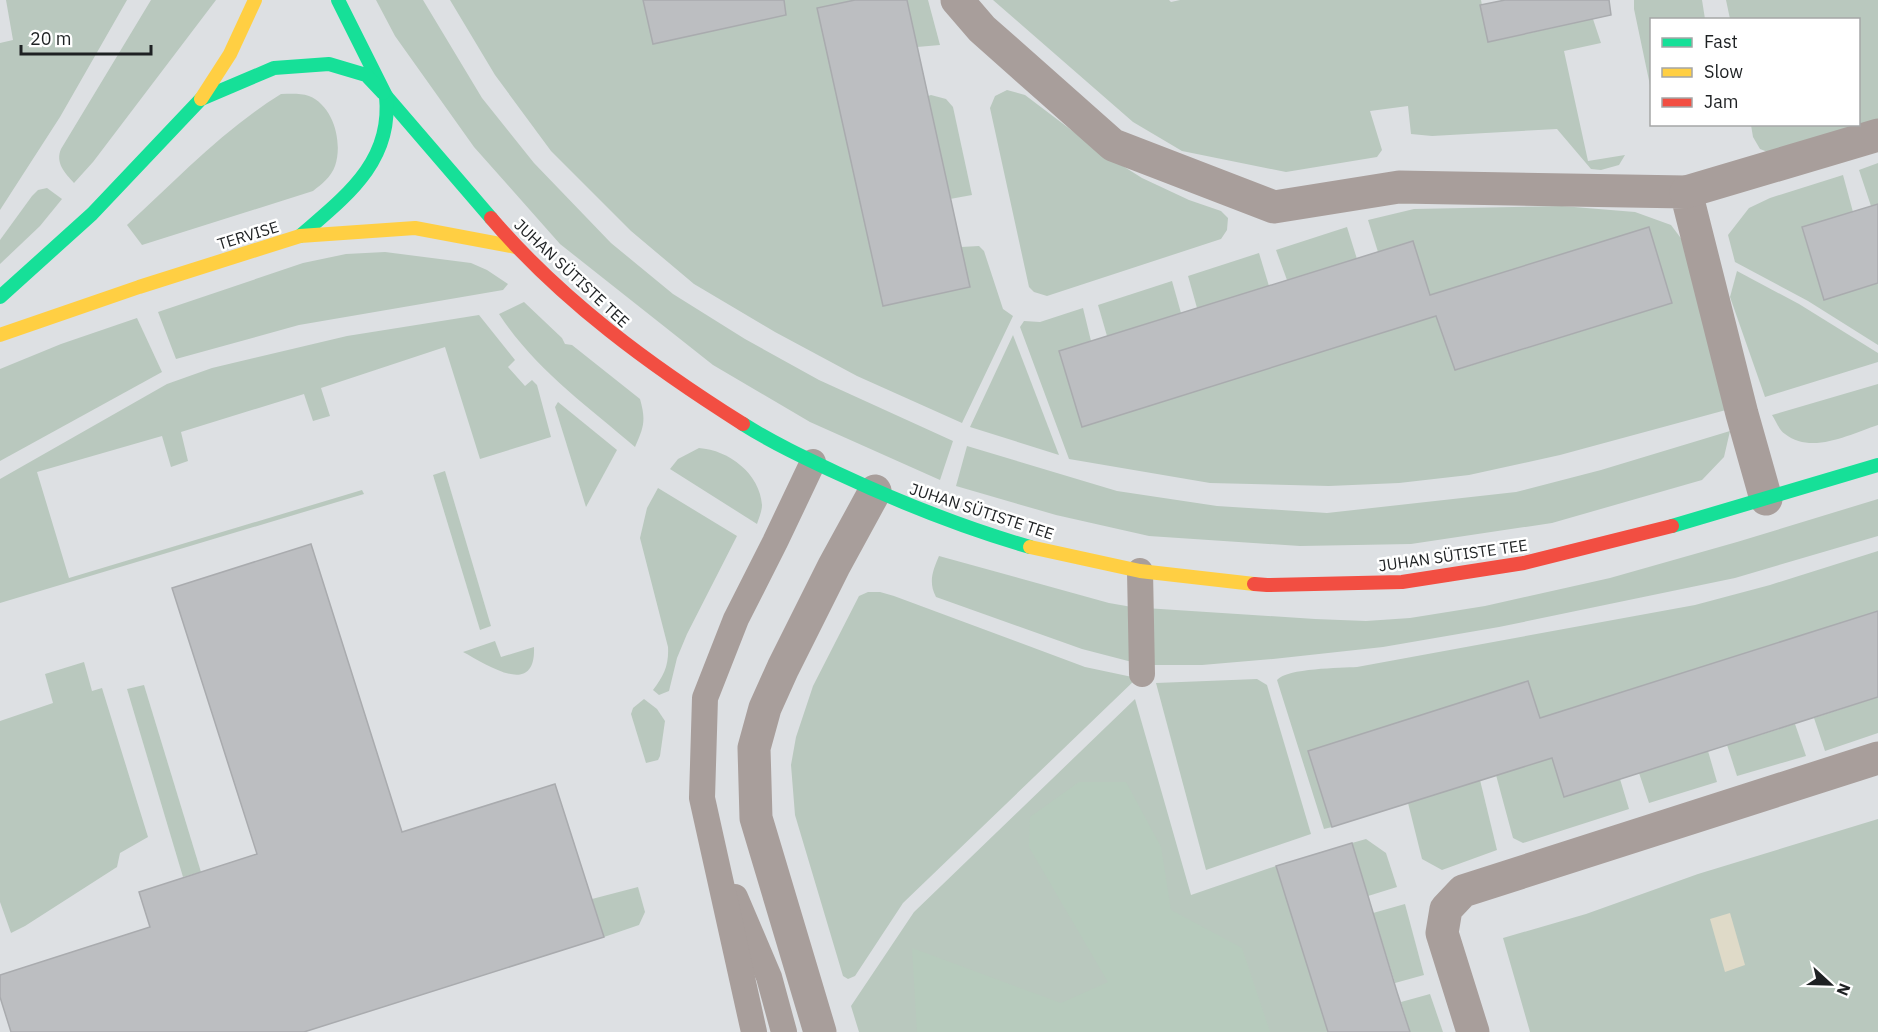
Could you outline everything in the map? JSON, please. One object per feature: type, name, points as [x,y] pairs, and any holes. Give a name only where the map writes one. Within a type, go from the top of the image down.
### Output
[{"type":"street","points":[[0,297],[92,214],[201,99],[230,54],[255,0]]},
{"type":"street","name":"JUHAN SÜTISTE TEE","points":[[338,0],[386,96],[516,247],[612,334],[689,390],[757,433],[813,462],[874,491],[939,517],[1028,546],[1140,571],[1267,585],[1402,582],[1524,564],[1637,536],[1878,465]]},
{"type":"street","points":[[957,0],[982,30],[1113,145],[1274,207],[1399,187],[1686,192],[1878,135]]},
{"type":"street","points":[[201,99],[274,68],[329,64],[366,75],[386,96],[387,124],[379,149],[355,186],[300,236]]},
{"type":"street","points":[[1686,192],[1766,499]]},
{"type":"street","name":"TERVISE","points":[[0,335],[139,287],[300,236],[415,228],[516,247]]},
{"type":"street","points":[[820,1032],[756,818],[754,748],[765,708],[783,668],[874,491]]},
{"type":"street","points":[[1473,1032],[1442,933],[1446,909],[1463,891],[1878,758]]},
{"type":"lane","points":[[754,1032],[702,798],[705,698],[736,619],[813,462]]},
{"type":"lane","points":[[1140,571],[1142,674]]},
{"type":"lane","points":[[709,833],[769,977],[784,1032]]},
{"type":"shaded area","points":[[6,0],[127,0],[60,117],[0,210],[0,43],[13,40]]},
{"type":"shaded area","points":[[151,0],[216,0],[93,162],[74,183],[64,172],[60,163],[61,149]]},
{"type":"shaded area","points":[[376,0],[423,0],[482,98],[534,163],[611,243],[673,294],[745,339],[819,380],[953,441],[940,480],[810,422],[713,365],[560,244],[474,147],[395,36]]},
{"type":"shaded area","points":[[450,0],[643,0],[653,44],[739,25],[734,0],[855,0],[818,8],[883,306],[969,287],[961,247],[979,246],[984,251],[1003,309],[1013,316],[962,423],[857,376],[775,332],[694,284],[631,231],[551,151],[495,75]]},
{"type":"shaded area","points":[[907,0],[928,0],[940,45],[917,47]]},
{"type":"shaded area","points":[[993,0],[1169,0],[1171,2],[1180,0],[1481,0],[1489,42],[1552,28],[1582,7],[1593,19],[1601,43],[1564,51],[1588,161],[1625,155],[1619,165],[1601,170],[1591,169],[1557,129],[1432,136],[1411,134],[1408,106],[1370,111],[1382,150],[1377,157],[1286,172],[1182,151],[1133,122]]},
{"type":"shaded area","points":[[1634,0],[1702,0],[1705,18],[1650,18],[1650,85]]},
{"type":"shaded area","points":[[1726,0],[1878,0],[1878,127],[1778,156],[1760,149],[1753,137],[1751,126],[1860,126],[1860,18],[1730,18]]},
{"type":"shaded area","points":[[1007,90],[1025,95],[1099,151],[1142,178],[1189,200],[1221,211],[1228,218],[1227,230],[1221,239],[1047,296],[1034,292],[1029,287],[990,108],[995,96]]},
{"type":"shaded area","points":[[281,94],[309,96],[318,101],[330,116],[338,147],[335,166],[326,180],[313,191],[142,245],[127,225],[220,139]]},
{"type":"shaded area","points":[[928,96],[946,99],[953,107],[972,195],[950,199]]},
{"type":"shaded area","points":[[1878,163],[1878,204],[1871,206],[1859,170]]},
{"type":"shaded area","points":[[1843,175],[1853,212],[1802,228],[1824,299],[1878,283],[1878,345],[1808,301],[1735,262],[1728,235],[1749,208],[1770,198]]},
{"type":"shaded area","points":[[47,188],[62,199],[40,226],[0,264],[0,240],[32,196],[38,190]]},
{"type":"shaded area","points":[[1562,206],[1635,212],[1671,225],[1683,241],[1726,410],[1560,455],[1469,475],[1399,483],[1329,486],[1210,483],[1069,459],[1020,327],[1024,321],[1040,322],[1083,308],[1091,341],[1059,352],[1082,426],[1436,316],[1456,370],[1672,303],[1649,227],[1430,295],[1413,242],[1378,252],[1368,220],[1414,209]]},
{"type":"shaded area","points":[[1347,227],[1357,259],[1287,280],[1276,250]]},
{"type":"shaded area","points":[[385,252],[471,263],[487,270],[508,284],[503,290],[299,325],[176,359],[158,312],[303,263],[346,254]]},
{"type":"shaded area","points":[[1259,253],[1269,286],[1197,308],[1188,276]]},
{"type":"shaded area","points":[[1737,271],[1799,304],[1878,353],[1878,362],[1765,397],[1730,297]]},
{"type":"shaded area","points":[[1172,281],[1181,313],[1107,336],[1098,305]]},
{"type":"shaded area","points":[[524,302],[562,338],[565,344],[572,345],[640,399],[643,423],[635,447],[544,369],[499,314]]},
{"type":"shaded area","points":[[479,315],[515,360],[508,367],[525,386],[532,380],[537,385],[551,437],[480,459],[445,347],[321,388],[330,416],[313,421],[304,394],[181,432],[188,461],[171,467],[162,436],[37,472],[69,578],[362,490],[364,494],[0,603],[0,479],[167,384],[212,368],[347,336]]},
{"type":"shaded area","points":[[137,318],[162,372],[0,461],[0,369],[61,344]]},
{"type":"shaded area","points":[[1013,335],[1059,455],[970,427]]},
{"type":"shaded area","points":[[1878,384],[1878,425],[1831,441],[1807,443],[1796,440],[1779,428],[1772,415]]},
{"type":"shaded area","points":[[558,402],[617,450],[586,507],[555,407]]},
{"type":"shaded area","points":[[1730,431],[1724,457],[1702,480],[1552,523],[1411,544],[1300,546],[1149,536],[1056,515],[956,486],[967,446],[1117,491],[1217,506],[1327,513],[1516,492],[1601,470]]},
{"type":"shaded area","points":[[699,448],[721,453],[732,459],[756,483],[762,505],[757,524],[670,469],[678,459]]},
{"type":"shaded area","points":[[445,471],[491,626],[480,630],[433,475]]},
{"type":"shaded area","points":[[658,488],[737,536],[687,634],[677,658],[669,691],[659,695],[653,690],[665,670],[668,647],[640,538],[647,508]]},
{"type":"shaded area","points":[[1878,499],[1878,536],[1735,578],[1499,627],[1383,647],[1202,665],[1148,665],[1145,608],[1366,621],[1410,618],[1485,606],[1610,578]]},
{"type":"shaded area","points":[[1878,551],[1878,611],[1540,718],[1527,682],[1308,751],[1332,827],[1324,829],[1277,680],[1283,676],[1315,669],[1357,667],[1695,605],[1770,585]]},
{"type":"shaded area","points":[[939,556],[1109,603],[1132,607],[1132,662],[1082,649],[936,597],[932,581]]},
{"type":"shaded area","points":[[868,592],[880,592],[894,596],[1085,667],[1137,678],[903,903],[855,976],[848,979],[843,976],[795,815],[791,765],[796,737],[813,686],[859,596]]},
{"type":"shaded area","points":[[495,641],[501,657],[534,647],[532,663],[527,671],[518,675],[508,673],[484,664],[463,652]]},
{"type":"shaded area","points":[[84,662],[92,691],[102,688],[148,837],[120,853],[117,867],[11,933],[0,902],[0,721],[53,703],[45,674]]},
{"type":"shaded area","points":[[1257,679],[1267,685],[1311,834],[1206,870],[1156,683]]},
{"type":"shaded area","points":[[144,685],[201,872],[183,877],[127,689]]},
{"type":"shaded area","points":[[1878,697],[1878,733],[1825,751],[1814,718]]},
{"type":"shaded area","points":[[644,699],[657,709],[665,721],[660,756],[658,760],[646,763],[631,714],[633,708]]},
{"type":"shaded area","points":[[1135,699],[1191,895],[1276,866],[1328,1032],[859,1032],[851,1006],[914,912]]},
{"type":"shaded area","points":[[1795,724],[1806,756],[1737,776],[1727,745]]},
{"type":"shaded area","points":[[1708,751],[1717,782],[1649,803],[1639,773]]},
{"type":"shaded area","points":[[1552,758],[1564,797],[1620,779],[1629,809],[1523,843],[1513,838],[1496,775]]},
{"type":"shaded area","points":[[1480,780],[1497,850],[1442,870],[1422,859],[1408,803]]},
{"type":"shaded area","points":[[1878,819],[1878,1032],[1530,1032],[1503,938],[1586,914],[1698,874]]},
{"type":"shaded area","points":[[1366,839],[1386,853],[1397,887],[1368,896],[1352,843]]},
{"type":"shaded area","points":[[638,887],[645,912],[639,925],[604,937],[592,899]]},
{"type":"shaded area","points":[[1405,904],[1424,975],[1395,983],[1373,913]]},
{"type":"shaded area","points":[[1430,994],[1443,1032],[1410,1032],[1401,1002]]},
{"type":"green space","points":[[1079,782],[1126,782],[1161,847],[1171,910],[1242,948],[1270,1032],[917,1032],[912,948],[1061,1003],[1108,982],[1029,847],[1030,817]]},
{"type":"sand","points":[[1730,913],[1745,965],[1725,972],[1710,919]]},
{"type":"building","points":[[643,0],[784,0],[786,15],[653,44]]},
{"type":"building","points":[[855,0],[907,0],[970,287],[883,306],[817,8]]},
{"type":"building","points":[[1505,0],[1609,0],[1611,15],[1488,42],[1480,5]]},
{"type":"building","points":[[1878,204],[1878,283],[1824,300],[1802,227]]},
{"type":"building","points":[[1649,227],[1672,303],[1455,370],[1436,316],[1082,427],[1059,351],[1413,241],[1430,295]]},
{"type":"building","points":[[311,544],[402,832],[555,784],[604,937],[304,1032],[11,1032],[0,997],[0,975],[150,927],[139,892],[257,854],[172,588]]},
{"type":"building","points":[[1878,611],[1878,697],[1564,797],[1552,758],[1332,827],[1308,751],[1528,681],[1540,718]]},
{"type":"building","points":[[1352,843],[1410,1032],[1328,1032],[1276,866]]},
{"type":"traffic: fast","points":[[338,0],[386,96],[491,218]]},
{"type":"traffic: fast","points":[[0,297],[92,214],[201,99],[274,68],[329,64],[366,75],[383,93]]},
{"type":"traffic: fast","points":[[300,236],[349,192],[374,159],[382,140],[386,119],[386,96]]},
{"type":"traffic: fast","points":[[743,424],[801,456],[884,494],[956,523],[1030,547]]},
{"type":"traffic: fast","points":[[1672,526],[1878,465]]},
{"type":"traffic: slow","points":[[201,99],[230,54],[255,0]]},
{"type":"traffic: slow","points":[[0,335],[139,287],[300,236],[415,228],[516,247]]},
{"type":"traffic: slow","points":[[1030,547],[1140,571],[1254,584]]},
{"type":"traffic: jam","points":[[491,218],[547,277],[609,330],[675,379],[743,424]]},
{"type":"traffic: jam","points":[[1254,584],[1402,582],[1524,563],[1672,526]]}]
